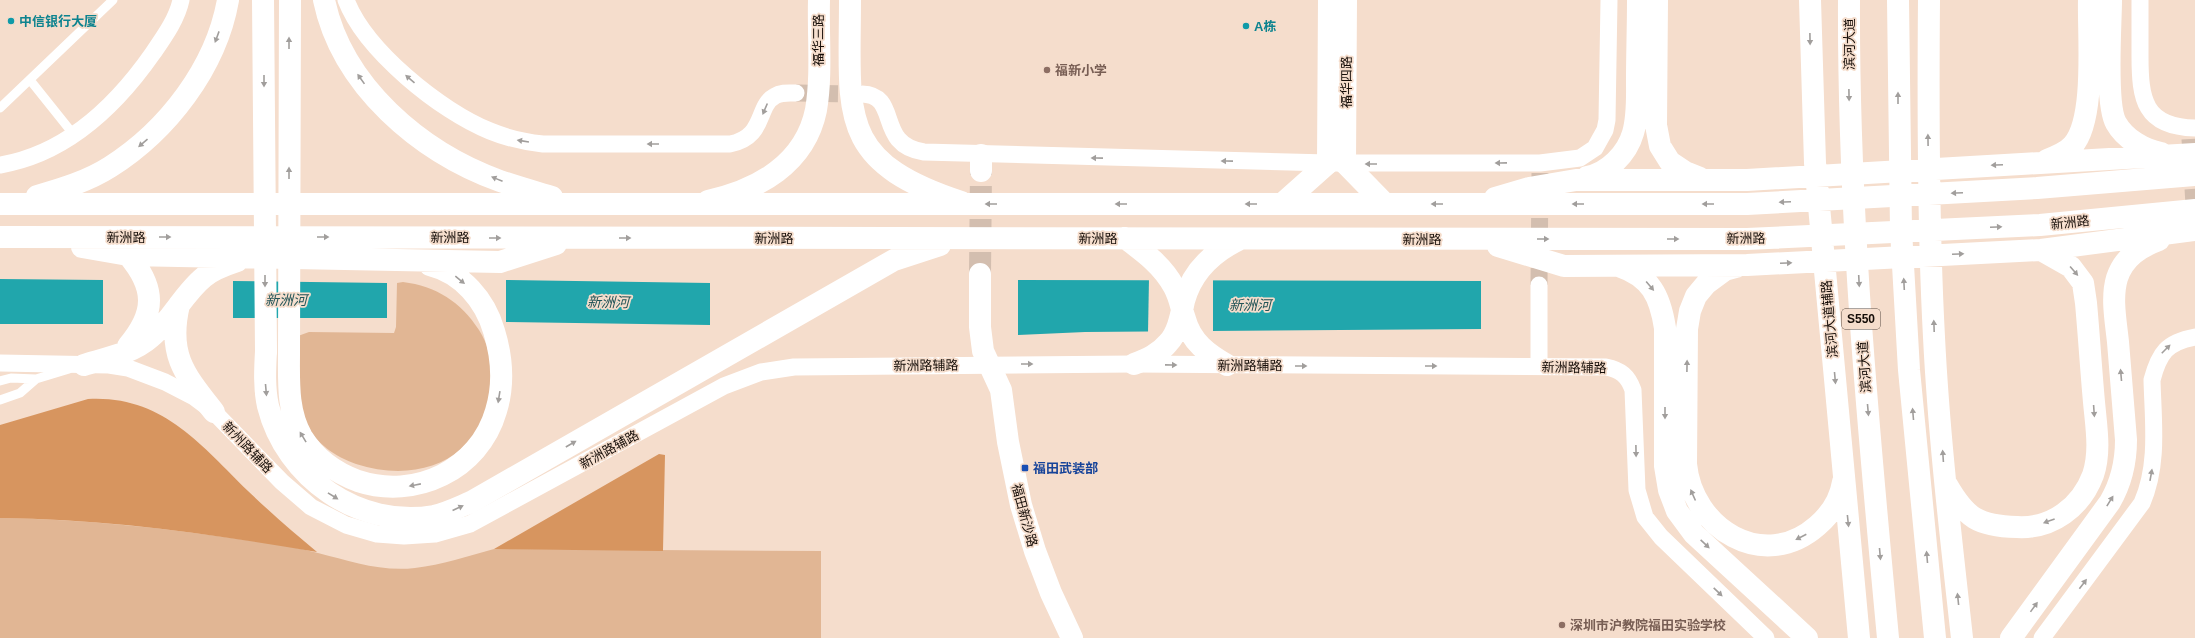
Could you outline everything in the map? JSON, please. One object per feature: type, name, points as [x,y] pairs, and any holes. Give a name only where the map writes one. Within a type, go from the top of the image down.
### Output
[{"type":"main road","points":[[0,204],[36,197],[69,187],[109,168],[143,144],[170,116],[194,83],[213,47],[226,13],[228,0]]},
{"type":"main road","points":[[263,0],[266,392],[271,415],[294,460],[311,479],[333,496],[368,512],[408,517],[434,516],[446,513],[470,502],[894,260],[930,247],[973,238]]},
{"type":"main road","points":[[290,0],[290,400],[296,425],[309,447],[332,468],[362,482],[395,487],[427,482],[455,468],[479,445],[489,430],[496,412],[501,380],[499,344],[492,322],[483,302],[453,274],[434,266],[411,261]]},
{"type":"main road","points":[[324,0],[327,15],[345,57],[370,93],[405,127],[450,158],[499,181],[575,204]]},
{"type":"main road","name":"福华三路","points":[[693,204],[728,196],[755,185],[781,169],[798,153],[809,132],[816,110],[818,80],[818,0]]},
{"type":"main road","points":[[850,0],[856,86],[851,104],[857,128],[868,150],[880,163],[911,184],[966,204]]},
{"type":"main road","name":"福华四路","points":[[1329,0],[1336,163]]},
{"type":"main road","name":"福华四路","points":[[1336,163],[1346,0]]},
{"type":"main road","points":[[1476,204],[1529,188],[1598,175],[1613,164],[1624,150],[1633,133],[1637,114],[1638,0]]},
{"type":"main road","points":[[1657,0],[1656,125],[1660,146],[1670,162],[1685,172],[1704,180]]},
{"type":"main road","name":"滨河大道辅路","points":[[1810,0],[1815,163],[1859,638]]},
{"type":"main road","name":"滨河大道","points":[[1848,0],[1849,107],[1863,349],[1888,638]]},
{"type":"main road","points":[[1898,0],[1901,238],[1909,370],[1935,638]]},
{"type":"main road","points":[[1929,0],[1928,136],[1934,338],[1945,481],[1962,638]]},
{"type":"main road","points":[[2036,163],[2056,157],[2073,146],[2083,129],[2088,106],[2089,0]]},
{"type":"main road","points":[[2111,0],[2110,94],[2113,116],[2120,129],[2131,140],[2149,150],[2168,155]]},
{"type":"main road","points":[[1576,180],[1747,180],[2168,155],[2192,137]]},
{"type":"main road","points":[[1282,204],[1336,163],[1385,204]]},
{"type":"main road","points":[[0,204],[1747,204],[2037,188],[2195,175]]},
{"type":"main road","name":"新洲路","points":[[0,237],[1747,239],[2040,225],[2195,210]]},
{"type":"main road","points":[[1476,239],[1564,266],[1747,265],[2042,250],[2187,231]]},
{"type":"main road","points":[[2010,638],[2110,502],[2117,490],[2126,457],[2115,310],[2117,278],[2128,258],[2136,251],[2187,231]]},
{"type":"main road","points":[[28,237],[128,255],[244,259],[500,262],[576,238]]},
{"type":"main road","points":[[1125,238],[1148,255],[1168,277],[1179,298],[1189,332],[1196,342],[1204,350],[1227,365]]},
{"type":"main road","points":[[1134,364],[1160,351],[1169,342],[1194,277],[1212,256],[1241,238]]},
{"type":"main road","points":[[1945,481],[1958,505],[1978,522],[2001,527],[2024,528],[2051,522],[2070,510],[2084,494],[2094,474],[2097,449],[2086,302],[2083,283],[2071,267],[2042,250]]},
{"type":"main road","points":[[121,353],[143,328],[147,319],[149,304],[144,279],[139,268],[128,255]]},
{"type":"main road","points":[[84,365],[143,344],[152,336],[204,277],[220,267],[244,259]]},
{"type":"main road","points":[[1747,265],[1725,270],[1712,279],[1696,296],[1690,311],[1687,329],[1685,454],[1687,474],[1691,491],[1701,508],[1729,535],[1754,544],[1781,544],[1798,539],[1821,523],[1838,498],[1843,483],[1843,473]]},
{"type":"main road","points":[[1618,266],[1633,271],[1644,280],[1655,292],[1662,309],[1665,328],[1665,466],[1669,490],[1677,512],[1694,534],[1807,638]]},
{"type":"main road","name":"福田新沙路","points":[[980,274],[981,332],[983,351],[1001,390],[1012,463],[1021,504],[1034,551],[1072,638]]},
{"type":"main road","points":[[180,304],[176,320],[179,359],[185,375],[214,412]]},
{"type":"main road","name":"福田新沙路","points":[[988,364],[987,390],[1009,510],[1021,554],[1056,638]]},
{"type":"street","points":[[0,165],[32,156],[74,136],[116,100],[138,75],[172,24],[181,0]]},
{"type":"street","points":[[346,0],[360,28],[395,66],[421,88],[467,121],[518,141],[543,144],[730,144],[743,140],[749,136],[772,98],[782,94],[796,93]]},
{"type":"street","points":[[856,86],[874,96],[885,106],[893,133],[903,145],[909,149],[981,163],[1336,163],[1540,168],[1580,158],[1588,154],[1595,148],[1605,130],[1608,107],[1610,0]]},
{"type":"street","points":[[2140,0],[2140,79],[2145,104],[2154,115],[2166,124],[2192,137]]},
{"type":"street","points":[[1539,286],[1539,366]]},
{"type":"street","points":[[2042,638],[2142,502],[2150,486],[2153,466],[2152,380],[2156,367],[2162,353],[2171,345],[2195,337]]},
{"type":"street","name":"新州路辅路","points":[[0,363],[117,367],[151,376],[188,393],[214,412],[282,482]]},
{"type":"street","name":"新洲路辅路","points":[[282,482],[311,507],[346,525],[362,531],[390,535],[435,534],[459,528],[486,517],[708,394],[761,372],[812,366],[988,364],[1606,366],[1623,373],[1630,380],[1633,390],[1636,475],[1640,505],[1645,517],[1661,538],[1766,638]]},
{"type":"lane","points":[[0,108],[113,0]]},
{"type":"lane","points":[[30,80],[74,136]]},
{"type":"lane","points":[[0,382],[10,378],[36,379],[84,365]]},
{"type":"lane","points":[[0,400],[20,393],[36,379]]},
{"type":"shaded area","points":[[403,282],[426,287],[447,297],[464,311],[472,320],[486,343],[491,363],[491,385],[486,410],[477,431],[463,448],[446,460],[426,467],[404,471],[380,470],[356,464],[334,453],[321,443],[310,430],[302,413],[300,402],[298,336],[309,332],[394,333],[396,327],[397,283]]},
{"type":"shaded area","points":[[88,399],[114,400],[137,405],[158,414],[178,426],[196,440],[265,507],[317,552],[238,539],[120,524],[0,518],[0,425]]},
{"type":"shaded area","points":[[659,454],[665,455],[663,551],[494,549]]},
{"type":"shaded area","points":[[0,518],[93,522],[185,532],[282,545],[366,565],[402,569],[435,565],[494,549],[821,551],[821,638],[0,638]]},
{"type":"water","points":[[0,279],[103,280],[103,324],[0,324]]},
{"type":"water","name":"新洲河","points":[[506,280],[710,283],[710,325],[506,322]]},
{"type":"water","name":"新洲河","points":[[1018,280],[1481,281],[1481,329],[1085,332],[1018,335]]},
{"type":"water","name":"新洲河","points":[[233,281],[387,283],[387,318],[233,318]]},
{"type":"pier","points":[[1149,278],[1213,278],[1213,333],[1148,333]]},
{"type":"tunnel","points":[[796,93],[862,94]]},
{"type":"tunnel","points":[[2190,139],[2195,221]]},
{"type":"tunnel","points":[[980,274],[981,171]]},
{"type":"tunnel","points":[[1539,285],[1540,173]]},
{"type":"place","name":"中信银行大厦","points":[[11,21]]},
{"type":"place","name":"A栋","points":[[1246,26]]},
{"type":"place","name":"福新小学","points":[[1047,70]]},
{"type":"place","name":"福田武装部","points":[[1025,468]]},
{"type":"place","name":"深圳市沪教院福田实验学校","points":[[1562,625]]}]
